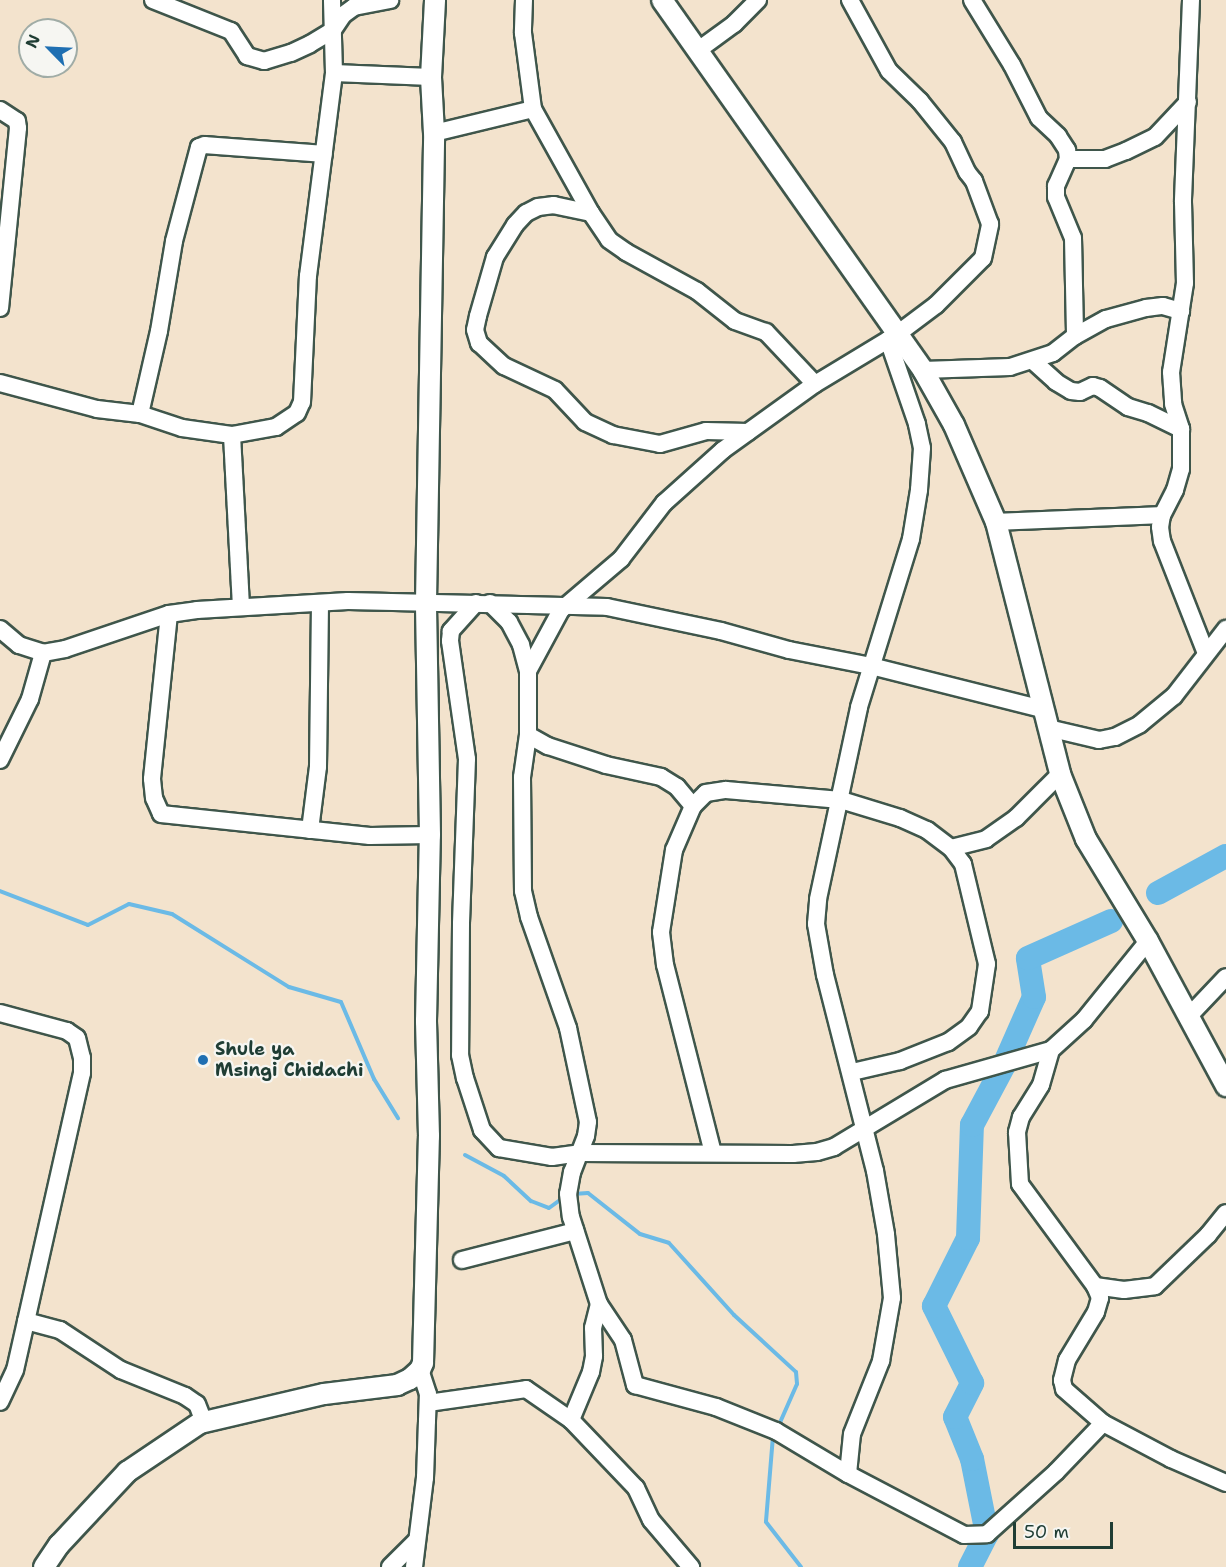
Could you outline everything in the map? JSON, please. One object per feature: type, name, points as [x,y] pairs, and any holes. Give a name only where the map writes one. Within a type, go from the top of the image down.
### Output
[{"type":"street","points":[[153,0],[231,31],[247,56],[264,61],[291,54],[333,30],[343,15],[354,7],[390,0]]},
{"type":"street","points":[[0,383],[97,409],[140,414],[182,428],[232,435],[276,427],[297,413],[302,402],[308,276],[334,73],[332,0]]},
{"type":"street","points":[[414,1567],[425,1478],[428,1403],[428,1394],[420,1370],[424,1354],[429,1136],[426,1022],[430,835],[426,602],[434,133],[431,76],[435,0]]},
{"type":"street","points":[[525,0],[523,33],[533,109],[591,213],[609,240],[626,252],[697,291],[735,321],[766,332],[815,384]]},
{"type":"street","points":[[662,0],[892,337],[923,370],[954,425],[996,522],[1060,774],[1086,840],[1148,941],[1190,1015],[1226,1086]]},
{"type":"street","points":[[697,51],[734,24],[758,0]]},
{"type":"street","points":[[528,671],[554,619],[582,590],[621,559],[664,503],[723,450],[815,384],[892,337],[936,305],[983,258],[990,224],[974,181],[967,172],[953,142],[920,100],[889,71],[850,0]]},
{"type":"street","points":[[972,0],[1012,65],[1039,118],[1068,150],[1068,159],[1056,186],[1056,197],[1073,238],[1075,336]]},
{"type":"street","points":[[1191,0],[1184,202],[1185,283],[1171,372],[1173,404],[1181,429],[1180,478],[1162,515],[1162,541],[1206,653]]},
{"type":"street","points":[[334,73],[431,76]]},
{"type":"street","points":[[1068,159],[1105,159],[1126,151],[1155,136],[1188,102]]},
{"type":"street","points":[[434,133],[533,109]]},
{"type":"street","points":[[0,110],[16,121],[18,128],[0,308]]},
{"type":"street","points":[[140,414],[159,331],[174,241],[199,147],[205,145],[324,154]]},
{"type":"street","points":[[591,213],[554,205],[538,207],[526,213],[515,225],[495,257],[475,330],[479,343],[504,366],[555,390],[585,422],[613,435],[660,444],[706,431],[748,432]]},
{"type":"street","points":[[923,370],[1010,367],[1053,353],[1075,336],[1107,319],[1146,308],[1163,306],[1181,311]]},
{"type":"street","points":[[848,1474],[852,1434],[882,1361],[892,1298],[886,1234],[866,1128],[825,975],[816,924],[819,899],[859,707],[911,539],[922,448],[892,337]]},
{"type":"street","points":[[1033,361],[1056,382],[1071,391],[1080,392],[1094,386],[1100,388],[1128,407],[1148,413],[1181,429]]},
{"type":"street","points":[[232,435],[241,607]]},
{"type":"street","points":[[996,522],[1162,515]]},
{"type":"street","points":[[0,628],[19,645],[43,653],[66,649],[169,614],[241,607],[320,603],[426,602],[569,604],[607,607],[721,631],[789,650],[871,666],[1045,718],[1099,740],[1115,737],[1140,724],[1174,696],[1226,629]]},
{"type":"street","points":[[310,830],[318,767],[320,603]]},
{"type":"street","points":[[483,603],[509,622],[521,645],[528,671],[528,735],[522,777],[523,891],[568,1028],[588,1122],[580,1153],[572,1172],[568,1194],[575,1231],[599,1304],[623,1340],[635,1385],[716,1407],[776,1431],[848,1474],[946,1528],[964,1535],[987,1534],[1056,1472],[1103,1423]]},
{"type":"street","points":[[483,603],[451,631],[450,641],[467,759],[460,1054],[465,1078],[482,1130],[499,1148],[552,1158],[580,1153],[817,1152],[834,1147],[945,1080],[1051,1050],[1084,1020],[1148,941]]},
{"type":"street","points":[[169,614],[152,779],[154,798],[161,814],[370,836],[430,835]]},
{"type":"street","points":[[0,760],[30,699],[43,653]]},
{"type":"street","points":[[528,735],[548,746],[597,762],[662,777],[677,787],[693,806]]},
{"type":"street","points":[[951,848],[986,838],[1017,818],[1060,774]]},
{"type":"street","points":[[713,1153],[662,950],[661,932],[669,872],[683,826],[699,798],[716,790],[841,800],[900,818],[927,830],[951,848],[963,864],[987,964],[980,1011],[969,1027],[948,1042],[900,1061],[852,1072]]},
{"type":"street","points":[[1190,1015],[1226,976]]},
{"type":"street","points":[[0,1013],[67,1031],[76,1038],[82,1058],[81,1073],[15,1370],[0,1402]]},
{"type":"street","points":[[1051,1050],[1041,1085],[1021,1117],[1017,1132],[1020,1185],[1095,1286],[1100,1298],[1096,1312],[1067,1360],[1062,1380],[1064,1389],[1103,1423],[1171,1459],[1226,1483]]},
{"type":"street","points":[[1095,1286],[1125,1290],[1155,1286],[1226,1213]]},
{"type":"street","points":[[462,1260],[575,1231]]},
{"type":"street","points":[[571,1420],[591,1372],[594,1356],[593,1329],[599,1304]]},
{"type":"street","points":[[26,1321],[60,1330],[120,1370],[185,1396],[197,1404],[204,1422]]},
{"type":"street","points":[[44,1567],[59,1545],[127,1472],[161,1447],[204,1422],[324,1394],[397,1385],[420,1370]]},
{"type":"street","points":[[428,1403],[526,1389],[571,1420],[636,1488],[651,1520],[691,1567]]},
{"type":"street","points":[[390,1567],[416,1541]]},
{"type":"waterway","points":[[1158,893],[1226,856]]},
{"type":"waterway","points":[[0,891],[88,925],[129,904],[172,914],[289,987],[341,1002],[374,1079],[398,1118]]},
{"type":"waterway","points":[[970,1567],[987,1534],[972,1459],[955,1417],[972,1383],[934,1306],[968,1238],[972,1125],[1004,1065],[1034,997],[1028,958],[1111,921]]},
{"type":"waterway","points":[[465,1155],[504,1176],[531,1201],[549,1208],[564,1197]]},
{"type":"waterway","points":[[573,1194],[588,1193],[640,1234],[669,1243],[734,1315],[796,1372],[797,1384],[778,1427]]},
{"type":"waterway","points":[[773,1436],[766,1522],[801,1567]]},
{"type":"place","name":"Shule ya Msingi Chidachi","points":[[203,1060]]}]
